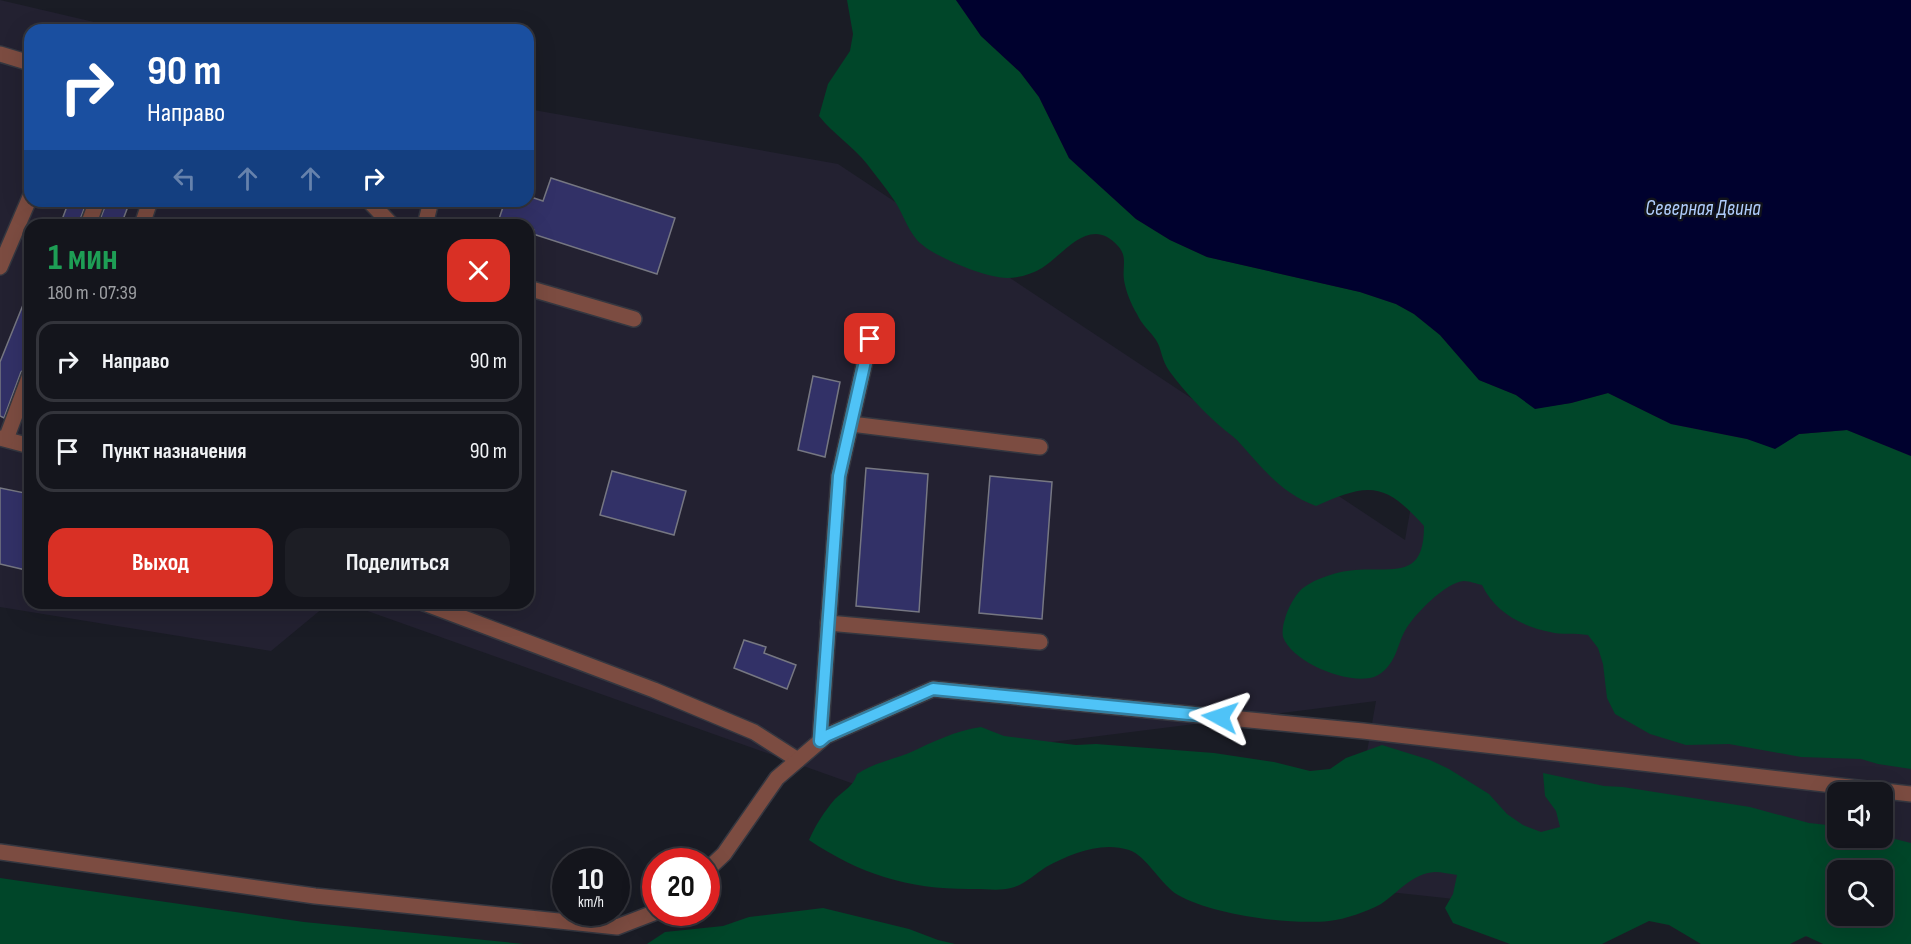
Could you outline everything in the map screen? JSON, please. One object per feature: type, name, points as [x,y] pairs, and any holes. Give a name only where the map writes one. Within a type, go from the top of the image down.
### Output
[{"type":"lane","points":[[0,54],[24,61]]},
{"type":"lane","points":[[0,267],[26,207]]},
{"type":"lane","points":[[375,207],[386,219]]},
{"type":"lane","points":[[534,290],[634,319]]},
{"type":"lane","points":[[820,741],[839,476],[870,339]]},
{"type":"lane","points":[[24,389],[3,438],[24,444]]},
{"type":"lane","points":[[851,424],[1040,447]]},
{"type":"lane","points":[[440,609],[654,690],[744,728],[798,760]]},
{"type":"lane","points":[[828,623],[1040,642]]},
{"type":"lane","points":[[720,858],[777,777],[826,736],[933,689],[1363,731],[1911,794]]},
{"type":"lane","points":[[0,852],[315,896],[617,927],[642,917]]},
{"type":"shaded area","points":[[0,0],[102,24],[24,24],[24,207],[534,207],[534,110],[838,164],[1405,540],[1431,394],[1911,448],[1911,944],[1874,944],[1343,887],[1376,701],[972,752],[854,784],[362,609],[534,609],[534,219],[24,219],[24,609],[322,609],[271,651],[0,607]]},
{"type":"green space","points":[[847,0],[956,0],[981,36],[1020,72],[1039,97],[1069,158],[1136,219],[1170,240],[1207,257],[1360,292],[1396,304],[1414,314],[1440,335],[1479,380],[1516,395],[1535,408],[1571,403],[1608,393],[1671,424],[1747,439],[1775,448],[1799,434],[1847,430],[1911,456],[1911,769],[1861,759],[1801,757],[1729,744],[1686,745],[1650,734],[1615,714],[1607,698],[1603,664],[1598,648],[1588,635],[1554,633],[1519,622],[1494,603],[1482,585],[1469,581],[1449,587],[1416,615],[1401,638],[1389,665],[1374,677],[1363,679],[1336,675],[1309,663],[1289,647],[1283,637],[1288,611],[1300,590],[1314,581],[1335,573],[1394,569],[1412,563],[1419,555],[1423,543],[1424,526],[1398,501],[1387,494],[1363,490],[1316,506],[1292,494],[1272,478],[1237,440],[1200,407],[1170,372],[1158,343],[1141,321],[1129,298],[1124,280],[1124,258],[1121,250],[1108,237],[1097,234],[1087,235],[1068,246],[1038,270],[1030,274],[1007,278],[959,265],[934,253],[917,240],[894,200],[867,164],[819,116],[828,84],[850,51],[853,34]]},
{"type":"green space","points":[[981,727],[1004,736],[1076,745],[1096,744],[1214,753],[1274,762],[1310,771],[1330,769],[1346,758],[1382,745],[1430,760],[1449,769],[1489,794],[1507,814],[1523,825],[1541,832],[1560,827],[1556,811],[1545,796],[1543,773],[1604,786],[1750,807],[1809,823],[1827,825],[1827,848],[1893,848],[1893,838],[1911,843],[1911,944],[1823,944],[1806,936],[1790,944],[1701,944],[1669,925],[1649,921],[1602,944],[1510,944],[1453,923],[1445,908],[1453,894],[1457,875],[1435,872],[1419,876],[1381,904],[1342,919],[1312,922],[1273,920],[1231,913],[1193,902],[1172,890],[1135,853],[1118,848],[1097,848],[1075,854],[1046,867],[1016,887],[998,890],[952,889],[929,887],[888,878],[848,863],[809,840],[827,809],[851,785],[857,774],[962,731]]},
{"type":"green space","points":[[0,878],[304,922],[524,944],[0,944]]},
{"type":"green space","points":[[823,908],[909,929],[955,944],[647,944],[665,932],[723,926],[749,917]]},
{"type":"water","name":"Северная Двина","points":[[956,0],[1911,0],[1911,456],[1847,430],[1799,434],[1775,449],[1747,439],[1671,424],[1608,393],[1571,403],[1535,409],[1516,395],[1479,380],[1440,335],[1414,314],[1396,304],[1360,292],[1207,257],[1170,240],[1136,219],[1069,158],[1039,97],[1020,72],[981,36]]},
{"type":"building","points":[[551,178],[675,218],[657,274],[534,234],[534,219],[499,219],[503,207],[534,207],[534,198],[543,201]]},
{"type":"building","points":[[67,207],[85,207],[80,219],[62,219]]},
{"type":"building","points":[[105,207],[128,207],[123,219],[100,219]]},
{"type":"building","points":[[24,302],[24,370],[21,372],[4,418],[0,416],[0,362]]},
{"type":"building","points":[[813,376],[840,382],[825,457],[798,450]]},
{"type":"building","points":[[866,468],[928,474],[919,612],[856,606]]},
{"type":"building","points":[[612,471],[686,491],[674,535],[600,515]]},
{"type":"building","points":[[990,476],[1052,482],[1042,619],[979,613]]},
{"type":"building","points":[[0,488],[24,493],[24,570],[0,564]]},
{"type":"building","points":[[744,640],[766,647],[764,653],[796,665],[787,689],[734,668]]},
{"type":"route","points":[[870,339],[839,476],[820,741],[826,736],[933,689],[1220,717]]}]
